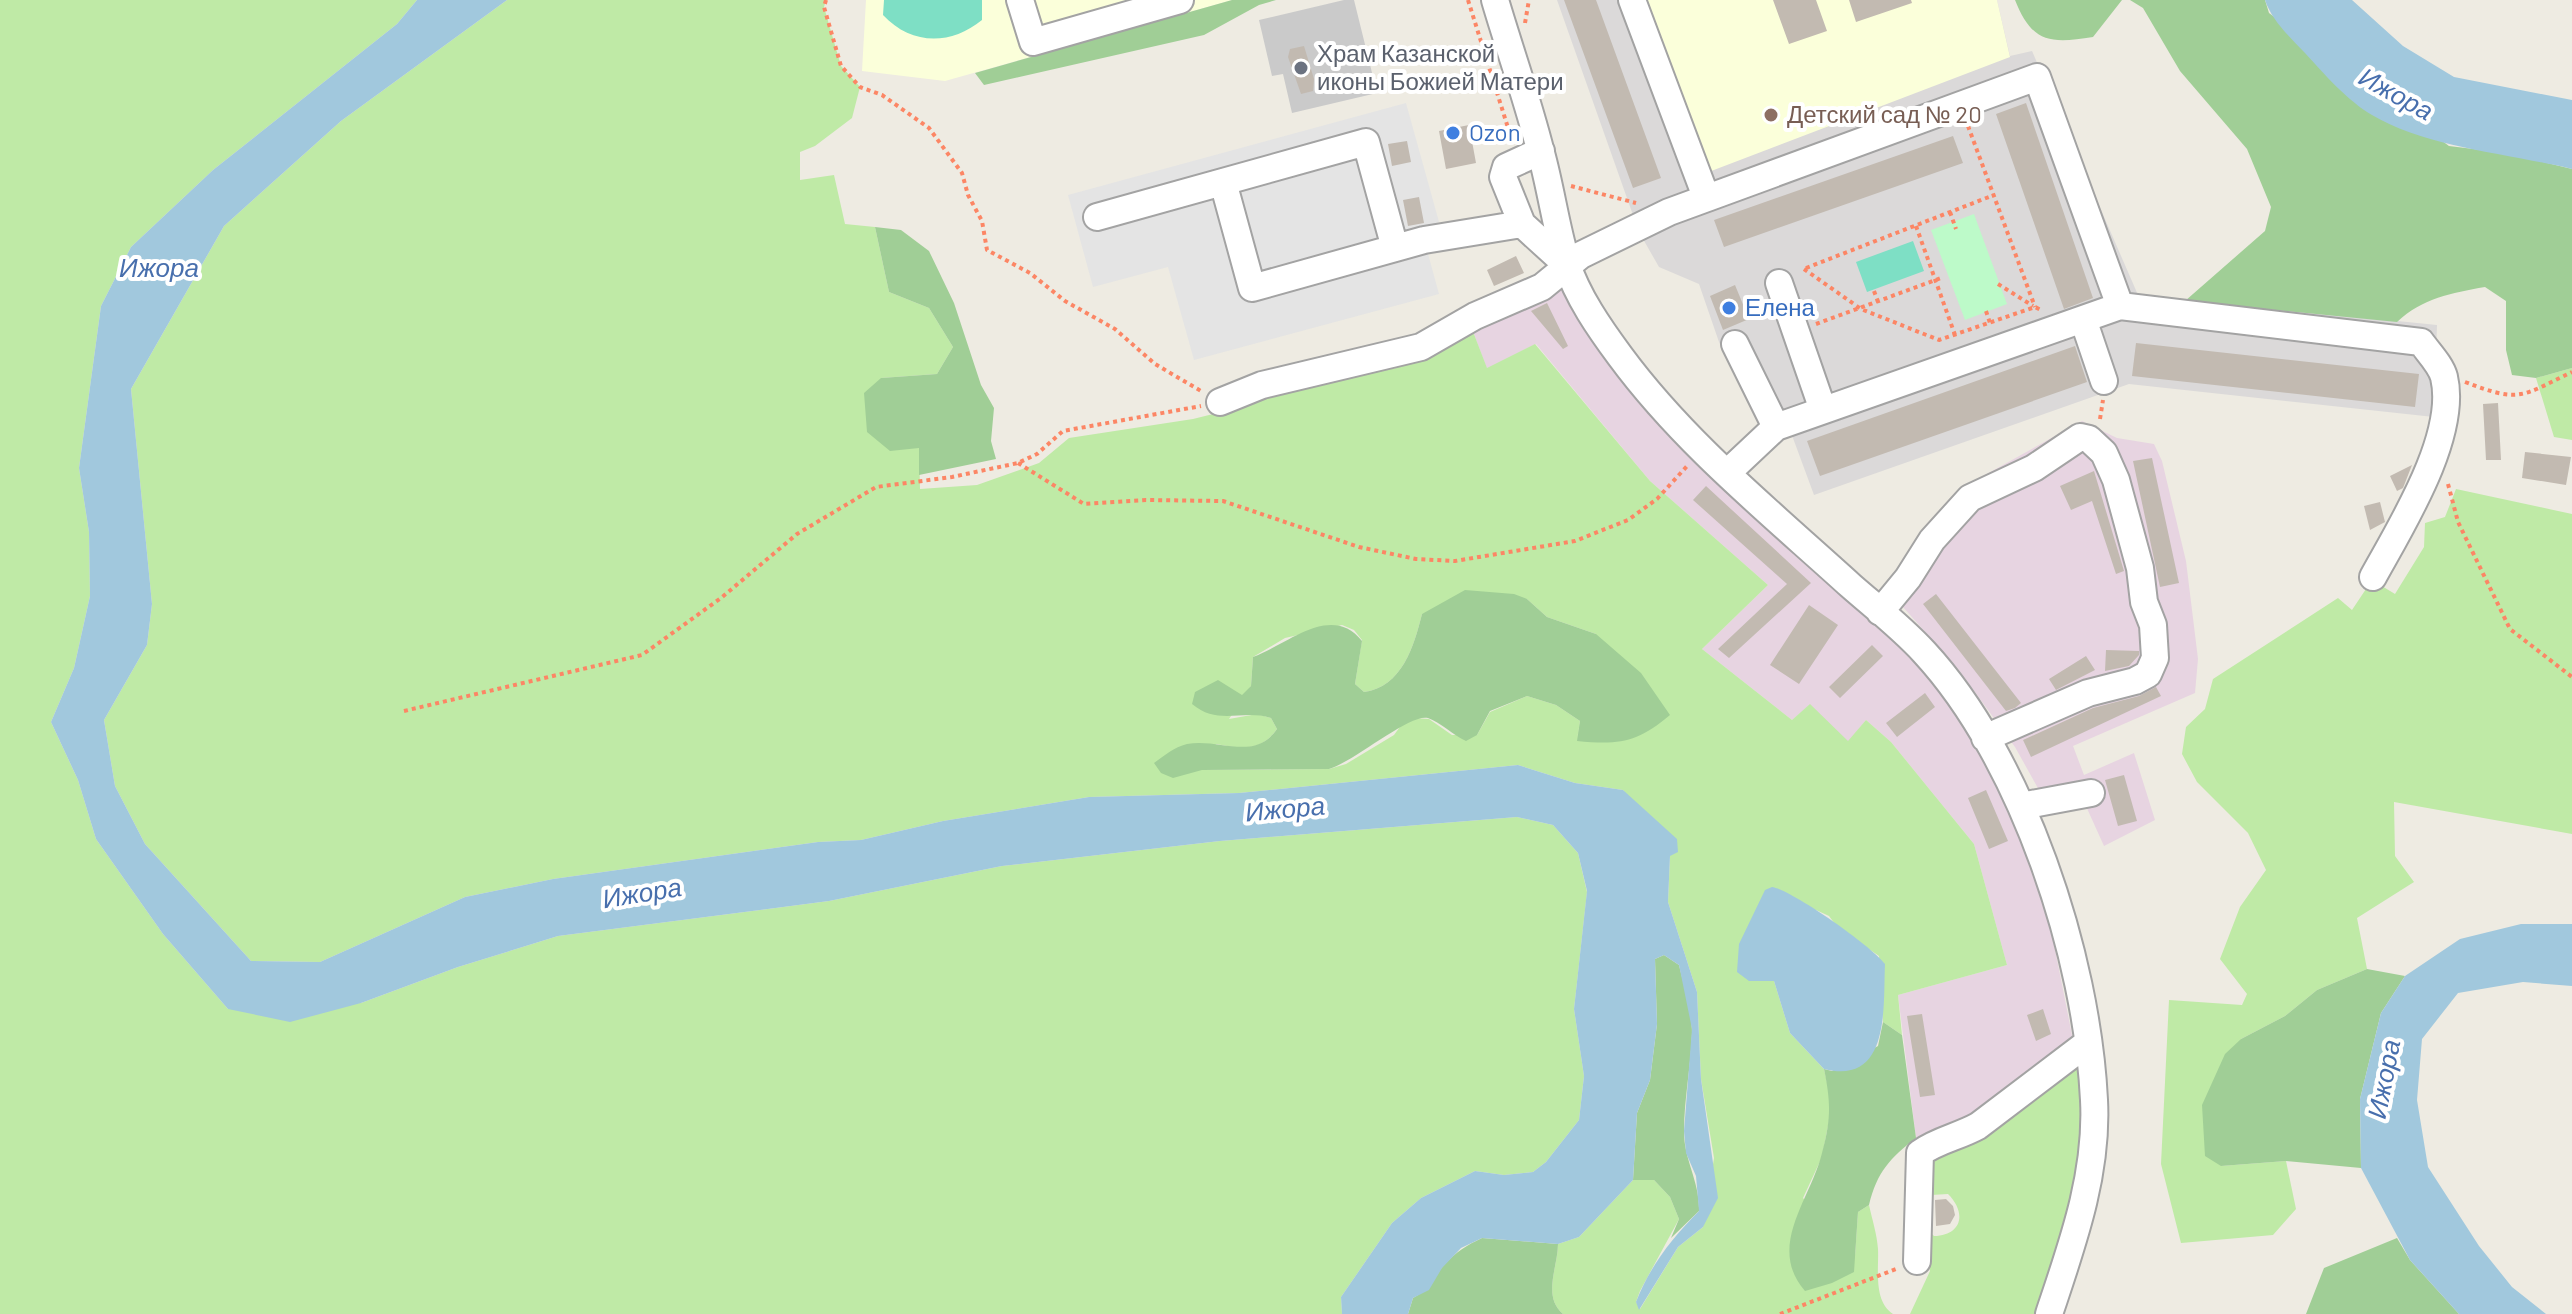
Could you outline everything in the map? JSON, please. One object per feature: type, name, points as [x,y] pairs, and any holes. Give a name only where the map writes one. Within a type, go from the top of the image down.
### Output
[{"type":"street","points":[[1020,0],[1033,42],[1180,0]]},
{"type":"street","points":[[1495,0],[1541,151],[1567,265],[1577,289],[1620,356],[1727,473],[1923,650],[1960,696],[2021,806],[2059,913],[2086,1044],[2094,1101],[2090,1161],[2079,1227],[2049,1314]]},
{"type":"street","points":[[1632,0],[1706,197]]},
{"type":"street","points":[[1220,402],[1262,385],[1421,347],[1475,316],[1542,287],[1567,265],[1669,212],[2037,77],[2120,306]]},
{"type":"street","points":[[1097,217],[1366,142],[1395,248]]},
{"type":"street","points":[[1541,151],[1506,167],[1503,177],[1522,224],[1567,265]]},
{"type":"street","points":[[1223,182],[1252,288],[1395,248],[1522,224]]},
{"type":"street","points":[[1779,283],[1823,410]]},
{"type":"street","points":[[1727,473],[1776,427],[2120,306],[2421,342],[2444,375],[2447,410],[2417,492],[2373,577]]},
{"type":"street","points":[[2075,322],[2104,381]]},
{"type":"street","points":[[1735,344],[1776,427]]},
{"type":"street","points":[[1880,612],[1908,578],[1932,540],[1970,498],[2034,468],[2080,437],[2089,439],[2104,453],[2116,480],[2140,568],[2144,602],[2153,625],[2155,658],[2148,674],[2135,681],[2088,693],[1985,738]]},
{"type":"street","points":[[2021,806],[2091,793]]},
{"type":"street","points":[[1917,1261],[1920,1153],[1937,1141],[1961,1135],[1978,1126],[2086,1044]]},
{"type":"path","points":[[826,0],[824,7],[841,66],[860,87],[882,95],[929,128],[962,173],[968,195],[982,221],[987,250],[1030,273],[1065,301],[1115,329],[1155,364],[1220,402]]},
{"type":"path","points":[[1960,105],[2035,307]]},
{"type":"path","points":[[1561,183],[1669,212]]},
{"type":"path","points":[[1779,283],[1785,276],[1994,195]]},
{"type":"path","points":[[1950,212],[1956,229]]},
{"type":"path","points":[[1916,226],[1938,279],[1955,335]]},
{"type":"path","points":[[1804,269],[1861,309],[1939,340],[2035,307]]},
{"type":"path","points":[[1795,331],[1938,279]]},
{"type":"path","points":[[1998,284],[2035,307],[2075,322]]},
{"type":"path","points":[[1874,291],[1878,302]]},
{"type":"path","points":[[1986,311],[1990,323]]},
{"type":"path","points":[[2444,375],[2505,397],[2526,394],[2572,372]]},
{"type":"path","points":[[2089,439],[2102,414],[2104,381]]},
{"type":"path","points":[[404,711],[642,655],[721,598],[797,534],[876,487],[952,477],[1018,463],[1037,454],[1063,431],[1220,402]]},
{"type":"path","points":[[2435,448],[2458,522],[2510,629],[2572,677]]},
{"type":"path","points":[[1018,463],[1084,504],[1146,500],[1223,501],[1359,547],[1416,559],[1455,561],[1575,541],[1628,520],[1657,499],[1704,449]]},
{"type":"path","points":[[1780,1314],[1917,1261]]},
{"type":"shaded area","points":[[866,0],[1232,0],[945,81],[862,71]]},
{"type":"shaded area","points":[[1354,0],[1377,93],[1292,113],[1283,74],[1272,76],[1259,20]]},
{"type":"shaded area","points":[[1557,0],[1997,0],[2010,56],[2032,51],[2138,295],[2437,325],[2434,417],[2129,384],[1814,495],[1783,411],[1756,415],[1719,342],[1699,284],[1659,267],[1639,232]]},
{"type":"shaded area","name":"Детский сад № 20","points":[[1643,0],[1997,0],[2010,57],[1706,173]]},
{"type":"shaded area","points":[[1406,103],[1439,222],[1421,228],[1439,294],[1194,360],[1168,267],[1093,287],[1068,195]]},
{"type":"shaded area","points":[[1562,285],[1855,605],[1919,665],[1963,716],[2022,832],[2046,904],[2074,1045],[2001,1104],[1939,1136],[1916,1138],[1898,995],[2007,965],[1974,844],[1891,742],[1866,720],[1848,742],[1810,705],[1792,720],[1702,649],[1768,585],[1650,481],[1536,344],[1487,369],[1472,329]]},
{"type":"shaded area","points":[[2082,421],[2117,438],[2154,444],[2162,461],[2186,561],[2198,659],[2195,693],[2073,746],[2084,775],[2134,753],[2155,820],[2104,846],[2085,804],[2053,815],[2015,747],[1958,669],[1887,589],[1967,485]]},
{"type":"green space","points":[[0,0],[417,0],[397,24],[213,170],[131,247],[101,306],[79,468],[89,532],[90,596],[74,668],[51,722],[78,780],[96,839],[163,934],[228,1009],[361,1003],[458,967],[558,936],[829,901],[1002,866],[1220,841],[1517,817],[1553,825],[1578,853],[1587,892],[1574,1009],[1584,1076],[1579,1120],[1546,1162],[1533,1172],[1504,1175],[1475,1171],[1421,1198],[1392,1223],[1341,1297],[1342,1314],[0,1314]]},
{"type":"green space","points":[[507,0],[826,0],[824,7],[841,66],[860,87],[852,118],[815,146],[800,152],[800,180],[834,175],[845,224],[875,227],[889,292],[929,308],[953,347],[937,374],[881,378],[919,447],[920,489],[977,485],[1039,463],[1069,438],[1193,419],[1229,410],[1279,390],[1396,368],[1472,329],[1487,368],[1535,344],[1650,481],[1768,585],[1702,649],[1792,720],[1810,704],[1848,741],[1866,720],[1891,742],[1974,844],[2007,965],[1898,995],[1902,1035],[1883,1022],[1879,956],[1838,928],[1829,916],[1816,910],[1755,981],[1774,981],[1790,1033],[1824,1069],[1832,1105],[1822,1157],[1803,1198],[1855,1256],[1858,1212],[1869,1205],[1877,1243],[1880,1293],[1882,1301],[1893,1314],[1563,1314],[1557,1307],[1552,1290],[1558,1244],[1579,1237],[1633,1180],[1654,1180],[1670,1197],[1679,1219],[1640,1291],[1636,1302],[1640,1309],[1678,1247],[1703,1227],[1714,1158],[1701,1079],[1697,992],[1668,902],[1670,856],[1623,790],[1575,783],[1518,765],[1239,793],[1089,797],[943,821],[861,840],[818,842],[553,879],[465,897],[320,962],[251,961],[145,844],[115,786],[104,720],[147,645],[152,604],[131,389],[224,226],[341,121]],"holes":[[[1527,599],[1547,617],[1596,634],[1577,740],[1580,721],[1556,705],[1527,696],[1490,712],[1477,735],[1452,735],[1429,719],[1414,718],[1402,724],[1394,735],[1346,764],[1329,769],[1202,770],[1216,744],[1250,747],[1264,742],[1277,729],[1271,718],[1257,714],[1229,719],[1251,686],[1253,657],[1285,638],[1342,625],[1354,630],[1362,640],[1355,684],[1364,692],[1377,689],[1397,674],[1410,651],[1422,614]]]},
{"type":"green space","points":[[884,0],[982,0],[982,20],[944,38],[918,37],[894,25],[883,15]]},
{"type":"green space","points":[[1232,0],[1276,0],[1259,5],[1204,35],[984,85],[975,73]]},
{"type":"green space","points":[[2015,0],[2122,0],[2093,37],[2054,40],[2028,25]]},
{"type":"green space","points":[[2130,0],[2265,0],[2269,13],[2449,146],[2506,153],[2572,169],[2572,368],[2536,378],[2512,375],[2506,350],[2506,301],[2485,287],[2427,302],[2397,322],[2185,301],[2265,231],[2271,207],[2247,149],[2180,71],[2143,8]]},
{"type":"green space","points":[[1974,214],[2007,304],[1965,320],[1931,230]]},
{"type":"green space","points":[[875,227],[901,230],[929,251],[954,303],[981,385],[994,408],[991,441],[996,459],[919,475],[919,448],[890,451],[867,432],[864,393],[881,378],[937,374],[953,347],[929,308],[889,292]]},
{"type":"green space","points":[[1913,241],[1924,271],[1867,292],[1856,262]]},
{"type":"green space","points":[[2572,368],[2572,440],[2554,437],[2536,378]]},
{"type":"green space","points":[[2456,489],[2572,514],[2572,834],[2394,802],[2395,856],[2414,882],[2357,918],[2367,969],[2317,990],[2285,1016],[2241,1039],[2221,1166],[2286,1161],[2296,1209],[2273,1235],[2181,1243],[2161,1164],[2169,1000],[2242,1005],[2247,994],[2220,959],[2240,907],[2266,870],[2248,833],[2197,782],[2182,754],[2186,727],[2205,709],[2213,679],[2338,598],[2352,610],[2372,580],[2395,594],[2424,547],[2425,523],[2445,517]]},
{"type":"green space","points":[[1465,590],[1514,594],[1527,599],[1547,617],[1596,634],[1641,673],[1670,715],[1637,737],[1627,740],[1605,743],[1577,741],[1580,721],[1556,705],[1527,696],[1490,711],[1477,735],[1466,741],[1433,720],[1420,718],[1329,769],[1202,770],[1173,778],[1161,773],[1154,763],[1173,749],[1187,744],[1247,747],[1268,739],[1277,729],[1271,718],[1221,716],[1202,711],[1192,704],[1195,692],[1218,680],[1242,695],[1251,686],[1253,657],[1309,630],[1337,625],[1350,630],[1362,641],[1355,684],[1364,692],[1377,689],[1397,674],[1404,663],[1422,614]]},
{"type":"green space","points":[[1664,955],[1679,965],[1691,1016],[1684,1132],[1699,1200],[1699,1211],[1671,1238],[1679,1219],[1670,1197],[1654,1180],[1633,1180],[1637,1113],[1650,1080],[1657,1024],[1655,959]]},
{"type":"green space","points":[[2367,969],[2405,976],[2381,1013],[2360,1099],[2361,1168],[2286,1161],[2221,1166],[2205,1156],[2202,1105],[2225,1054],[2241,1039],[2285,1016],[2317,990]]},
{"type":"green space","points":[[1883,1022],[1902,1035],[1916,1138],[1886,1167],[1876,1183],[1869,1205],[1858,1212],[1854,1272],[1805,1291],[1794,1274],[1790,1240],[1817,1170],[1827,1130],[1829,1102],[1824,1069],[1832,1071],[1878,1046]]},
{"type":"green space","points":[[2077,1067],[2083,1098],[2077,1173],[2067,1221],[2036,1314],[1910,1314],[1930,1271],[1924,1227],[1934,1236],[1943,1235],[1951,1232],[1959,1222],[1958,1208],[1948,1194],[1931,1195],[1927,1161]]},
{"type":"green space","points":[[1482,1238],[1558,1244],[1552,1290],[1553,1299],[1563,1314],[1408,1314],[1413,1298],[1427,1287],[1448,1260]]},
{"type":"green space","points":[[2397,1238],[2410,1260],[2459,1314],[2306,1314],[2324,1268]]},
{"type":"water","name":"Ижора","points":[[417,0],[507,0],[341,121],[224,226],[131,389],[152,604],[147,645],[104,720],[115,786],[145,844],[251,961],[320,962],[465,897],[553,879],[818,842],[861,840],[943,821],[1089,797],[1239,793],[1518,765],[1575,783],[1623,790],[1677,839],[1678,852],[1670,856],[1668,902],[1697,992],[1701,1079],[1718,1198],[1703,1227],[1678,1247],[1639,1310],[1636,1302],[1655,1265],[1699,1211],[1696,1176],[1686,1153],[1684,1131],[1692,1029],[1679,965],[1664,955],[1655,959],[1657,1024],[1650,1080],[1637,1113],[1633,1180],[1579,1237],[1558,1244],[1482,1238],[1461,1248],[1442,1268],[1429,1290],[1413,1298],[1408,1314],[1342,1314],[1341,1297],[1392,1223],[1421,1198],[1475,1171],[1504,1175],[1533,1172],[1546,1162],[1579,1120],[1584,1076],[1574,1009],[1587,891],[1578,853],[1553,825],[1517,817],[1220,841],[1002,866],[829,901],[558,936],[458,967],[361,1003],[290,1022],[228,1009],[163,934],[96,839],[78,780],[51,722],[74,668],[90,596],[89,532],[79,468],[101,306],[131,247],[213,170],[397,24]]},
{"type":"water","name":"Ижора","points":[[2265,0],[2352,0],[2403,46],[2454,77],[2572,100],[2572,169],[2442,142],[2393,126],[2372,115],[2337,87],[2288,35]]},
{"type":"water","points":[[1772,887],[1832,920],[1885,964],[1879,1038],[1862,1066],[1846,1071],[1824,1069],[1790,1033],[1774,981],[1749,981],[1737,972],[1739,944],[1765,890]]},
{"type":"water","name":"Ижора","points":[[2521,924],[2572,924],[2572,986],[2523,982],[2458,993],[2422,1039],[2417,1100],[2428,1167],[2479,1246],[2512,1287],[2546,1314],[2459,1314],[2410,1260],[2361,1168],[2360,1099],[2381,1013],[2405,976],[2460,939]]},
{"type":"building","points":[[1564,0],[1596,0],[1661,178],[1633,188]]},
{"type":"building","points":[[1773,0],[1816,0],[1827,31],[1789,44]]},
{"type":"building","points":[[1849,0],[1911,0],[1912,3],[1856,22]]},
{"type":"building","name":"Храм Казанской иконы Божией Матери","points":[[1304,46],[1314,79],[1313,91],[1301,94],[1288,57],[1290,49]]},
{"type":"building","points":[[2026,103],[2093,298],[2064,309],[1996,114]]},
{"type":"building","points":[[1469,125],[1476,163],[1446,169],[1439,131]]},
{"type":"building","points":[[1953,136],[1963,163],[1724,247],[1714,220]]},
{"type":"building","points":[[1407,141],[1411,162],[1392,166],[1388,144]]},
{"type":"building","points":[[1419,197],[1424,223],[1408,226],[1403,200]]},
{"type":"building","points":[[1516,256],[1524,273],[1494,286],[1487,270]]},
{"type":"building","name":"Елена","points":[[1735,285],[1749,319],[1723,330],[1710,296]]},
{"type":"building","points":[[1547,303],[1568,346],[1563,349],[1531,311]]},
{"type":"building","points":[[2136,343],[2419,374],[2415,407],[2132,376]]},
{"type":"building","points":[[2075,346],[2087,382],[1820,476],[1807,441]]},
{"type":"building","points":[[2498,403],[2501,460],[2486,460],[2483,404]]},
{"type":"building","points":[[2525,452],[2571,457],[2566,485],[2522,478]]},
{"type":"building","points":[[2152,458],[2179,583],[2160,587],[2133,461]]},
{"type":"building","points":[[2412,465],[2403,488],[2397,491],[2390,476]]},
{"type":"building","points":[[2094,471],[2124,571],[2116,574],[2092,501],[2071,510],[2060,486]]},
{"type":"building","points":[[1706,486],[1811,583],[1729,658],[1718,649],[1787,584],[1693,500]]},
{"type":"building","points":[[2380,502],[2385,522],[2370,530],[2364,506]]},
{"type":"building","points":[[1936,594],[2021,703],[2015,708],[2006,711],[1923,604]]},
{"type":"building","points":[[1809,605],[1838,625],[1799,684],[1770,665]]},
{"type":"building","points":[[1872,645],[1883,656],[1840,698],[1829,687]]},
{"type":"building","points":[[2106,650],[2139,651],[2139,655],[2129,666],[2105,671]]},
{"type":"building","points":[[2086,656],[2095,670],[2056,690],[2049,679]]},
{"type":"building","points":[[2156,687],[2161,696],[2031,757],[2023,740],[2093,708],[2139,696]]},
{"type":"building","points":[[1925,693],[1935,707],[1897,737],[1886,723]]},
{"type":"building","points":[[2124,775],[2137,821],[2118,826],[2105,780]]},
{"type":"building","points":[[1986,790],[2008,841],[1989,849],[1968,798]]},
{"type":"building","points":[[2043,1009],[2051,1034],[2036,1041],[2027,1015]]},
{"type":"building","points":[[1922,1014],[1935,1095],[1920,1097],[1907,1016]]},
{"type":"building","points":[[1946,1199],[1953,1206],[1955,1215],[1950,1224],[1936,1226],[1935,1200]]},
{"type":"place","name":"Храм Казанской иконы Божией Матери","points":[[1301,68]]},
{"type":"place","name":"Детский сад № 20","points":[[1771,115]]},
{"type":"place","name":"Ozon","points":[[1453,133]]},
{"type":"place","name":"Елена","points":[[1729,308]]}]
